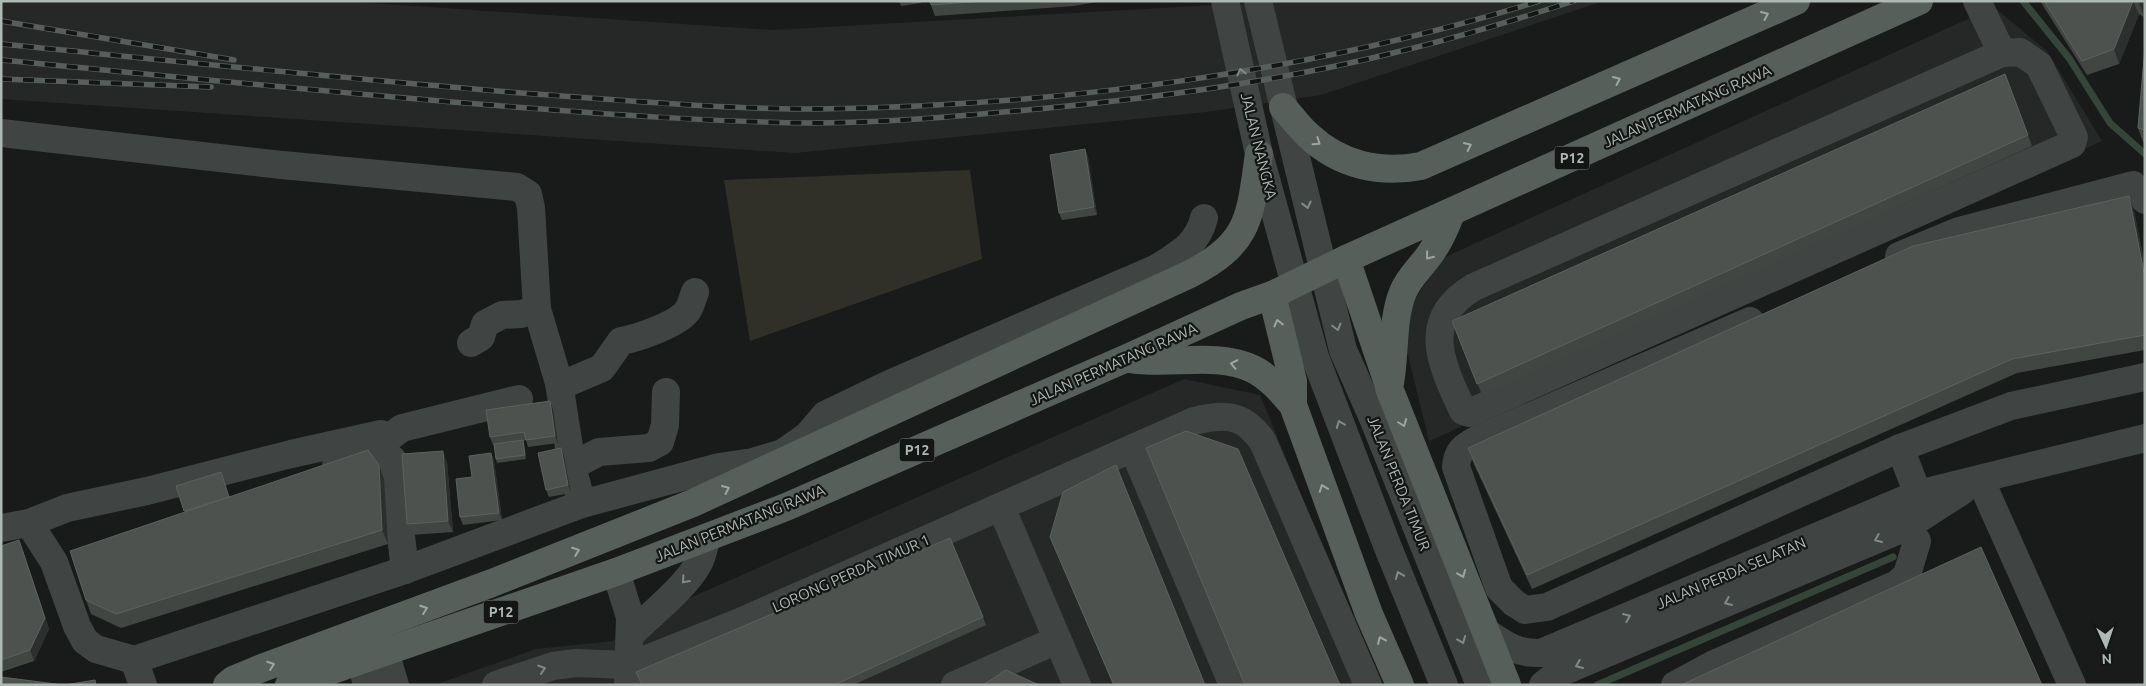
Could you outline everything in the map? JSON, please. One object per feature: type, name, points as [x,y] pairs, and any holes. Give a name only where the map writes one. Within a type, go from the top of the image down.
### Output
[{"type":"main road","points":[[1283,107],[1310,137],[1351,161],[1368,168],[1384,170],[1421,166],[1796,1]]},
{"type":"main road","name":"JALAN PERMATANG RAWA","points":[[289,685],[371,666],[786,508],[1241,306],[1284,293],[1346,259],[1920,1]]},
{"type":"main road","points":[[227,685],[233,680],[262,668],[492,583],[693,504],[1197,271],[1224,253],[1244,228],[1251,211],[1260,154]]},
{"type":"main road","points":[[1389,388],[1393,369],[1395,326],[1403,290],[1436,246],[1451,213]]},
{"type":"main road","points":[[1346,259],[1389,388],[1507,685]]},
{"type":"main road","points":[[1284,293],[1293,381],[1293,405],[1369,614],[1400,685]]},
{"type":"main road","points":[[1127,358],[1144,361],[1233,363],[1252,369],[1268,379],[1293,405]]},
{"type":"street","name":"JALAN NANGKA","points":[[1225,1],[1260,154],[1284,293]]},
{"type":"street","points":[[1258,1],[1283,107]]},
{"type":"street","points":[[1977,1],[2002,53]]},
{"type":"street","points":[[2020,52],[2038,65],[2074,137],[2072,144],[1469,413],[1463,411],[1441,355],[1439,340],[1444,316],[1450,305],[1459,296],[1474,287],[2002,53],[2020,52]]},
{"type":"street","name":"JALAN PERDA TIMUR","points":[[1283,107],[1343,350],[1373,418],[1480,685]]},
{"type":"street","points":[[1,133],[282,165],[517,186],[528,194],[531,208],[537,309],[559,383],[572,466],[582,504]]},
{"type":"street","points":[[1877,266],[1959,230],[2133,185],[2145,200]]},
{"type":"street","points":[[29,523],[54,562],[77,626],[85,641],[139,672],[582,504],[719,467],[753,462],[783,453],[807,436],[825,414],[896,381],[1157,268],[1186,249],[1200,233],[1204,218]]},
{"type":"street","points":[[559,383],[569,382],[602,368],[621,341],[639,337],[674,321],[688,312],[696,292]]},
{"type":"street","points":[[1284,293],[1315,357],[1444,685]]},
{"type":"street","points":[[471,343],[481,337],[486,324],[502,315],[521,314],[537,309]]},
{"type":"street","points":[[1777,310],[1476,440],[1462,448],[1457,456],[1456,467],[1499,588],[1514,603],[1525,610],[1547,607],[1900,448],[2011,406],[2145,377]]},
{"type":"street","points":[[572,466],[599,452],[649,448],[660,442],[665,425],[666,392]]},
{"type":"street","points":[[307,476],[373,454],[382,453],[389,449],[402,428],[519,399]]},
{"type":"street","name":"LORONG PERDA TIMUR 1","points":[[496,685],[553,666],[615,674],[740,622],[1194,421],[1224,415],[1247,423],[1263,442],[1368,685]]},
{"type":"street","points":[[1,528],[29,523],[67,508],[147,492],[291,454],[381,434],[389,449],[405,570]]},
{"type":"street","name":"JALAN PERDA SELATAN","points":[[1486,632],[1507,646],[1526,654],[1541,653],[1918,494],[2145,438]]},
{"type":"street","points":[[1133,448],[1233,685]]},
{"type":"street","points":[[1900,448],[1918,494]]},
{"type":"street","points":[[1980,479],[2072,685]]},
{"type":"street","name":"JALAN PERDA SELATAN","points":[[1543,685],[1557,674],[1906,527],[1980,479]]},
{"type":"street","points":[[1001,507],[1076,685]]},
{"type":"street","points":[[1675,685],[1714,664],[1898,584],[1907,575],[1916,542],[1906,527]]},
{"type":"street","points":[[615,674],[631,634],[673,593],[698,565],[706,538]]},
{"type":"street","points":[[54,562],[82,553]]},
{"type":"street","points":[[616,572],[630,617],[631,634]]},
{"type":"street","points":[[956,685],[1057,640]]},
{"type":"street","points":[[371,666],[395,685]]},
{"type":"shaded area","points":[[1,1],[340,1],[773,30],[1287,1],[1604,1],[1321,95],[1206,112],[795,153],[1,99]]},
{"type":"shaded area","points":[[1994,7],[2047,51],[2102,141],[1429,441],[1406,347],[1412,303],[1443,258]]},
{"type":"shaded area","points":[[970,170],[982,259],[750,341],[724,180]]},
{"type":"shaded area","points":[[1184,379],[1260,395],[1379,685],[434,685],[536,649],[613,641],[638,621]]},
{"type":"building","points":[[930,1],[985,1],[931,5]]},
{"type":"building","points":[[2044,1],[2133,1],[2114,49],[2082,61]]},
{"type":"building","points":[[2145,47],[2145,130],[2138,128]]},
{"type":"building","points":[[2005,74],[2028,135],[1477,384],[1452,321]]},
{"type":"building","points":[[1085,149],[1094,207],[1059,213],[1050,155]]},
{"type":"building","points":[[2129,196],[2145,278],[2145,335],[2012,359],[1527,575],[1468,448],[1913,246]]},
{"type":"building","points":[[550,401],[555,436],[526,440],[524,432],[490,437],[486,410]]},
{"type":"building","points":[[1186,431],[1238,449],[1340,685],[1245,685],[1146,448]]},
{"type":"building","points":[[523,440],[525,455],[496,459],[494,444]]},
{"type":"building","points":[[561,448],[568,485],[546,490],[538,453]]},
{"type":"building","points":[[368,450],[379,465],[382,530],[116,614],[86,600],[70,551]]},
{"type":"building","points":[[443,451],[448,521],[407,524],[402,454]]},
{"type":"building","points":[[491,453],[499,513],[460,517],[456,479],[472,477],[469,456]]},
{"type":"building","points":[[1116,465],[1205,685],[1114,685],[1050,537],[1063,492]]},
{"type":"building","points":[[221,472],[229,497],[184,511],[176,486]]},
{"type":"building","points":[[950,538],[983,617],[834,685],[642,685],[636,672]]},
{"type":"building","points":[[19,540],[45,618],[30,650],[1,660],[1,546]]},
{"type":"building","points":[[1981,547],[2042,685],[1681,685]]},
{"type":"building","points":[[1006,670],[1039,685],[983,685]]},
{"type":"building","points":[[1,677],[64,685],[1,685]]},
{"type":"building","points":[[95,680],[96,685],[65,685]]},
{"type":"waterway","points":[[2023,1],[2069,58],[2110,123],[2145,154]]},
{"type":"waterway","points":[[1597,685],[1893,557]]},
{"type":"railway","points":[[1,44],[521,93],[706,106],[817,109],[999,101],[1182,81],[1273,66],[1363,48],[1452,26],[1539,1]]},
{"type":"railway","points":[[1,60],[377,96],[579,112],[735,121],[860,122],[1053,108],[1152,97],[1251,82],[1419,47],[1574,1]]},
{"type":"railway","points":[[1,21],[234,60]]},
{"type":"railway","points":[[1,79],[211,87]]}]
